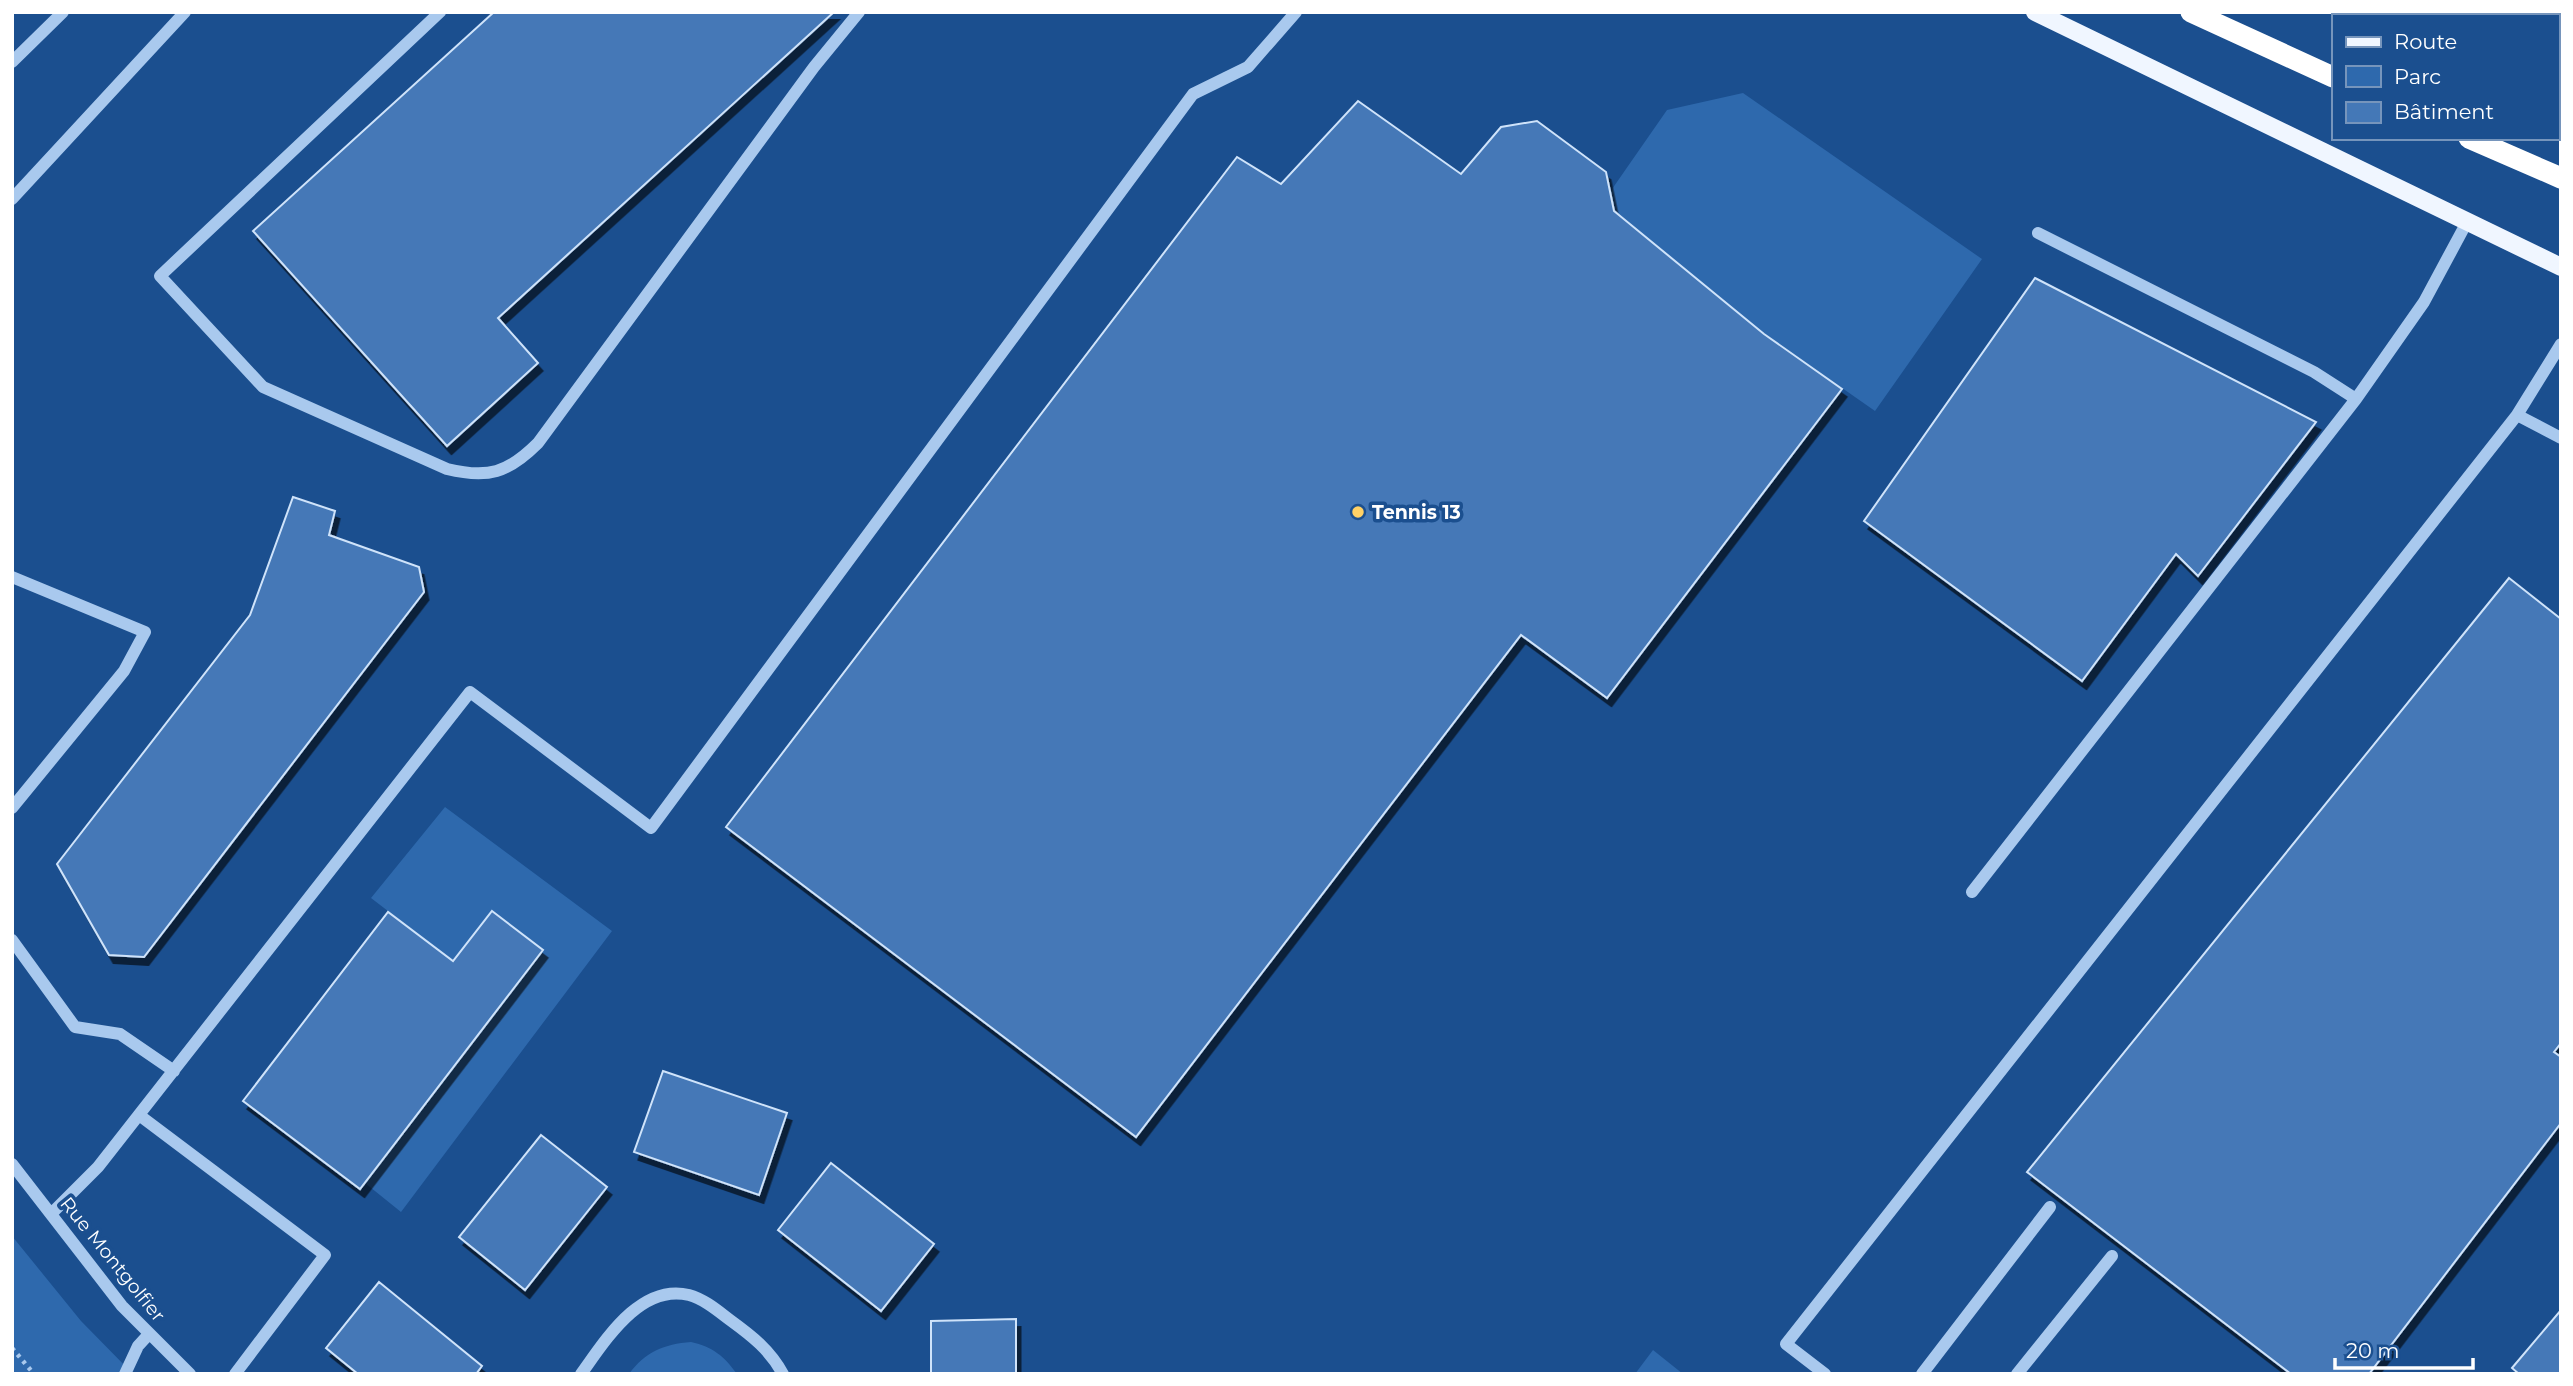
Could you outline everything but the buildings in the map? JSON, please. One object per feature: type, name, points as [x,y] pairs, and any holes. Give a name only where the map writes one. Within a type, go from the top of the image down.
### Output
[{"type":"highway","points":[[2191,12],[2332,77]]},
{"type":"highway","points":[[2474,140],[2561,178]]},
{"type":"main road","points":[[2035,12],[2561,267]]},
{"type":"street","points":[[12,62],[63,12]]},
{"type":"street","points":[[12,199],[185,12]]},
{"type":"street","points":[[440,12],[160,276],[263,387],[447,469],[470,474],[508,468],[538,443],[814,67],[859,12]]},
{"type":"street","points":[[51,1214],[80,1188],[139,1115],[470,692],[651,828],[1193,94],[1248,67],[1296,12]]},
{"type":"street","points":[[1972,892],[2357,399],[2424,302],[2467,222]]},
{"type":"street","points":[[2038,233],[2314,372],[2357,399]]},
{"type":"street","points":[[1825,1374],[1786,1344],[2516,415],[2561,344]]},
{"type":"street","points":[[2516,415],[2561,438]]},
{"type":"street","points":[[12,577],[145,632],[124,671],[12,808]]},
{"type":"street","points":[[12,940],[75,1027],[120,1034],[174,1071]]},
{"type":"street","points":[[139,1115],[325,1255],[235,1374]]},
{"type":"street","name":"Rue Montgolfier","points":[[12,1164],[96,1275],[149,1334],[190,1374]]},
{"type":"street","points":[[1922,1374],[2050,1206]]},
{"type":"street","points":[[2017,1374],[2112,1256]]},
{"type":"street","points":[[581,1374],[629,1315],[642,1305],[674,1294],[689,1295],[712,1307],[764,1346],[783,1374]]},
{"type":"street","points":[[125,1374],[138,1346],[149,1334]]},
{"type":"path","points":[[12,1348],[34,1374]]},
{"type":"green space","points":[[1743,93],[1982,259],[1875,411],[1594,215],[1667,110]]},
{"type":"green space","points":[[445,807],[612,931],[401,1212],[365,1183],[543,951],[492,911],[453,961],[371,898]]},
{"type":"green space","points":[[12,1236],[81,1321],[133,1374],[12,1374]]},
{"type":"green space","points":[[691,1342],[717,1353],[737,1374],[629,1374],[656,1350]]},
{"type":"green space","points":[[1653,1350],[1683,1374],[1635,1374]]},
{"type":"place","name":"Tennis 13","points":[[1358,512]]}]
